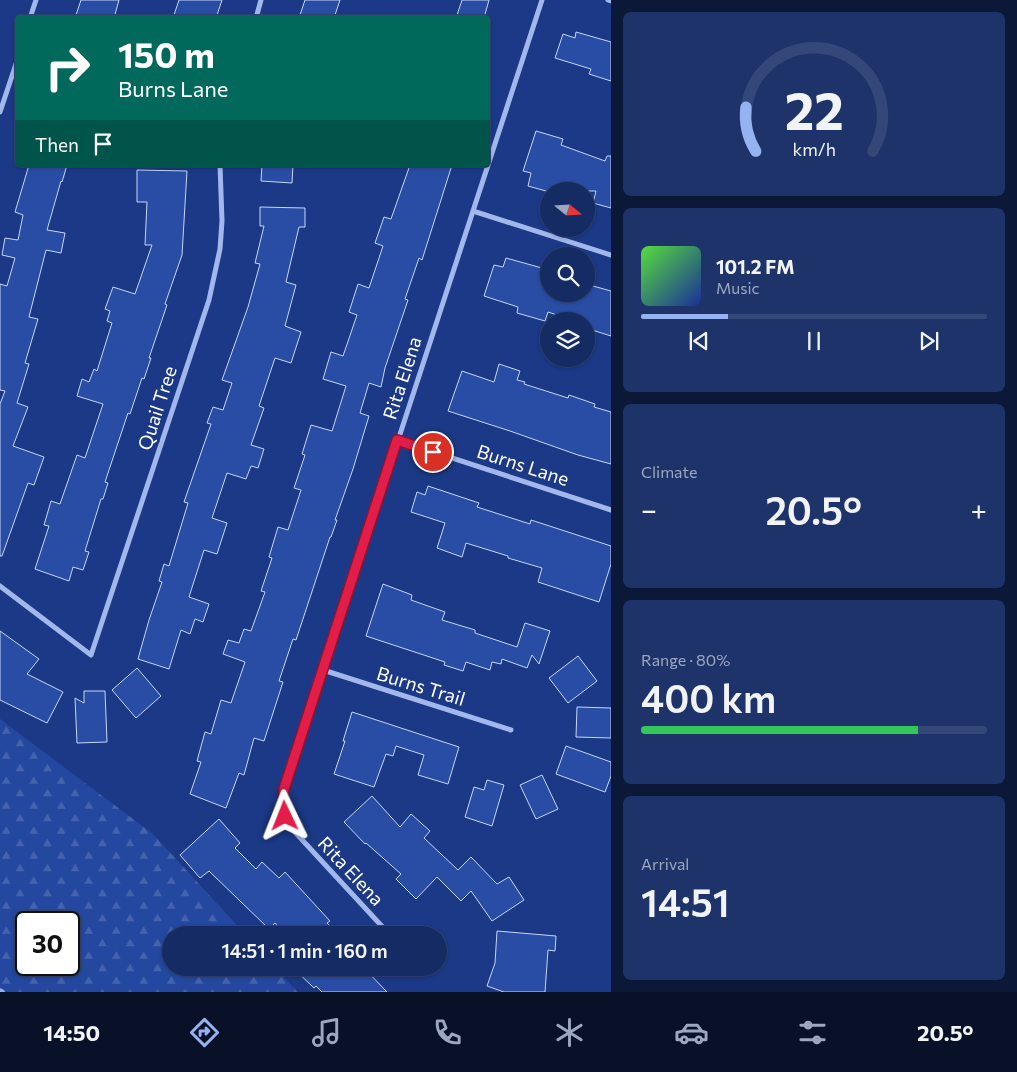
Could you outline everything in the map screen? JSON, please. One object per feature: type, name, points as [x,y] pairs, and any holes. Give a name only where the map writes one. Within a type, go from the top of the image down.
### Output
[{"type":"street","points":[[31,15],[36,0]]},
{"type":"street","points":[[257,15],[262,0]]},
{"type":"street","name":"Rita Elena","points":[[490,159],[542,0]]},
{"type":"street","points":[[0,112],[15,67]]},
{"type":"street","name":"Quail Tree","points":[[0,586],[91,655],[209,300],[220,249],[222,221],[220,167]]},
{"type":"street","name":"Rita Elena","points":[[382,926],[293,830],[285,816],[283,807],[284,789],[487,167]]},
{"type":"street","points":[[473,211],[611,255]]},
{"type":"street","name":"Burns Lane","points":[[397,440],[611,510]]},
{"type":"street","name":"Burns Trail","points":[[323,670],[510,730]]},
{"type":"green space","points":[[0,719],[153,834],[238,926],[162,926],[162,976],[283,976],[298,992],[0,992]]},
{"type":"building","points":[[81,0],[119,0],[115,15],[76,15]]},
{"type":"building","points":[[179,0],[222,0],[217,15],[174,15]]},
{"type":"building","points":[[305,0],[340,0],[335,15],[300,15]]},
{"type":"building","points":[[462,0],[489,0],[485,15],[457,15]]},
{"type":"building","points":[[576,32],[611,42],[611,81],[589,74],[591,69],[555,58],[563,34],[575,38]]},
{"type":"building","points":[[536,131],[563,139],[561,145],[605,161],[607,156],[611,156],[611,208],[595,204],[595,182],[540,182],[540,189],[528,186],[531,173],[523,171]]},
{"type":"building","points":[[28,167],[66,167],[47,230],[65,233],[61,253],[46,250],[29,317],[38,319],[25,363],[29,364],[17,403],[28,407],[13,446],[44,457],[34,485],[28,483],[2,556],[0,556],[0,404],[5,391],[0,390],[0,284],[7,286],[15,258],[2,255],[5,238],[18,240],[23,215],[15,212]]},
{"type":"building","points":[[262,167],[293,167],[292,183],[261,181]]},
{"type":"building","points":[[409,167],[451,167],[422,260],[419,258],[405,299],[408,300],[385,368],[381,387],[369,383],[360,413],[369,416],[335,520],[337,520],[296,640],[293,639],[279,681],[283,682],[264,741],[254,738],[244,775],[239,773],[226,808],[190,794],[201,762],[197,761],[205,732],[211,734],[221,700],[231,703],[245,662],[223,654],[228,640],[239,643],[244,629],[251,631],[265,592],[261,591],[272,558],[269,557],[278,527],[288,530],[301,490],[294,488],[305,455],[302,454],[311,425],[332,431],[346,386],[323,379],[331,352],[343,356],[357,315],[349,312],[358,284],[369,288],[383,246],[375,243],[384,217],[391,219]]},
{"type":"building","points":[[137,170],[187,171],[182,255],[165,304],[167,305],[144,379],[142,378],[130,414],[128,413],[105,482],[108,483],[103,499],[101,499],[85,551],[89,552],[83,570],[73,567],[69,581],[35,569],[49,526],[44,525],[51,501],[60,504],[77,455],[85,458],[103,404],[77,396],[82,379],[89,382],[94,369],[97,371],[112,323],[107,321],[110,311],[105,309],[113,287],[135,294],[152,245],[145,245],[147,202],[137,202]]},
{"type":"building","points":[[260,207],[305,208],[305,227],[299,227],[286,282],[296,285],[285,326],[301,332],[291,363],[275,358],[259,406],[264,408],[251,445],[264,449],[258,468],[251,466],[246,479],[227,473],[212,518],[227,523],[217,554],[204,550],[189,597],[209,604],[203,622],[195,619],[190,634],[181,630],[169,669],[138,659],[162,582],[159,581],[164,564],[169,566],[188,503],[184,502],[211,424],[207,423],[213,407],[223,410],[232,383],[222,380],[248,307],[260,264],[255,263],[264,226],[260,226]]},
{"type":"building","points":[[506,258],[540,267],[540,302],[595,302],[595,287],[611,291],[611,336],[595,331],[595,312],[540,312],[540,320],[517,313],[518,307],[484,296],[494,265],[503,267]]},
{"type":"building","points":[[499,364],[520,371],[517,380],[525,382],[524,384],[568,398],[569,395],[595,404],[594,407],[611,412],[611,464],[578,455],[448,411],[462,371],[494,382]]},
{"type":"building","points":[[428,486],[479,503],[477,507],[530,524],[531,520],[611,546],[611,564],[599,602],[538,582],[542,568],[508,558],[508,556],[466,543],[462,557],[437,548],[445,523],[411,512],[417,492],[425,495]]},
{"type":"building","points":[[383,584],[412,595],[411,600],[445,612],[442,620],[475,630],[475,633],[517,647],[525,623],[550,631],[539,664],[532,655],[527,668],[502,659],[501,664],[492,662],[490,670],[466,662],[463,671],[444,665],[445,662],[366,636]]},
{"type":"building","points":[[0,631],[39,659],[27,674],[63,692],[47,723],[0,700]]},
{"type":"building","points":[[578,656],[597,681],[568,703],[549,678]]},
{"type":"building","points":[[137,668],[161,696],[136,718],[112,690]]},
{"type":"building","points":[[84,691],[105,691],[107,742],[77,743],[75,698],[84,703]]},
{"type":"building","points":[[577,707],[611,708],[611,738],[576,737]]},
{"type":"building","points":[[352,712],[459,747],[448,784],[418,775],[424,755],[396,746],[393,756],[386,754],[374,787],[334,774]]},
{"type":"building","points":[[566,746],[611,762],[611,776],[605,792],[556,774]]},
{"type":"building","points":[[542,775],[558,809],[536,819],[520,785]]},
{"type":"building","points":[[487,780],[504,785],[492,826],[465,817],[474,787],[484,790]]},
{"type":"building","points":[[372,796],[400,827],[411,814],[430,831],[424,838],[458,870],[471,857],[497,884],[509,877],[524,900],[492,921],[471,891],[461,901],[437,877],[416,899],[396,879],[401,874],[365,844],[344,822]]},
{"type":"building","points":[[219,819],[240,843],[235,848],[256,869],[262,862],[279,878],[285,872],[330,921],[327,923],[330,926],[278,926],[275,923],[272,926],[266,926],[209,871],[200,878],[180,855]]},
{"type":"building","points":[[497,931],[556,936],[555,951],[548,950],[545,992],[504,992],[487,986],[495,963]]},
{"type":"building","points":[[301,976],[372,976],[387,992],[322,992],[316,986],[314,988]]},
{"type":"route","points":[[285,816],[283,807],[284,789],[397,440],[433,452]]}]
